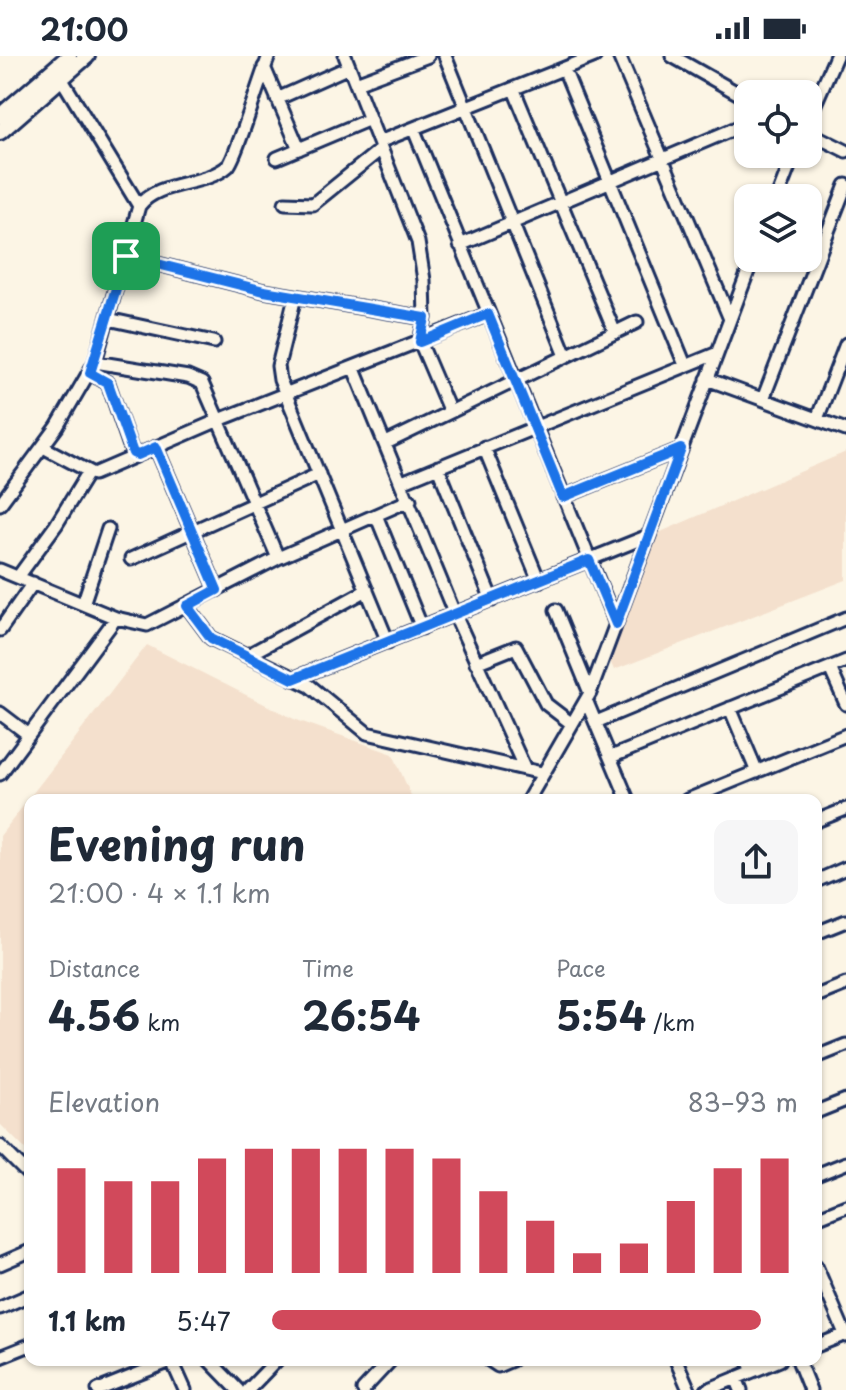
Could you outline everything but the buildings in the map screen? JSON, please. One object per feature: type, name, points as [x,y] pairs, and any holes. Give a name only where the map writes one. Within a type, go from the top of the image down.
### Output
[{"type":"main road","points":[[0,116],[69,56]]},
{"type":"main road","points":[[0,132],[87,56]]},
{"type":"street","points":[[356,83],[428,56]]},
{"type":"street","points":[[445,56],[566,356]]},
{"type":"street","points":[[285,203],[313,204],[380,146],[595,56]]},
{"type":"street","points":[[619,56],[730,319]]},
{"type":"street","points":[[672,56],[734,91]]},
{"type":"street","points":[[822,88],[836,56]]},
{"type":"street","points":[[267,62],[277,99],[299,149]]},
{"type":"street","points":[[0,504],[43,447],[92,368],[139,206],[151,196],[218,173],[232,162],[267,62]]},
{"type":"street","points":[[277,99],[347,62],[418,242],[424,280],[425,318],[420,342],[450,412]]},
{"type":"street","points":[[564,69],[685,365]]},
{"type":"street","points":[[61,78],[139,206]]},
{"type":"street","points":[[514,90],[615,333]]},
{"type":"street","points":[[277,158],[370,119]]},
{"type":"street","points":[[460,245],[734,129]]},
{"type":"street","points":[[414,130],[616,624]]},
{"type":"street","points":[[822,139],[846,151]]},
{"type":"street","points":[[763,399],[846,185]]},
{"type":"street","points":[[126,256],[295,297],[425,318]]},
{"type":"street","points":[[531,794],[588,697],[748,272]]},
{"type":"street","points":[[295,297],[278,366],[286,393],[388,642]]},
{"type":"street","points":[[43,447],[88,473],[100,473],[219,420],[488,314]]},
{"type":"street","points":[[108,319],[214,342]]},
{"type":"street","points":[[386,443],[637,322]]},
{"type":"street","points":[[817,419],[846,344]]},
{"type":"street","points":[[402,482],[715,354]]},
{"type":"street","points":[[92,368],[196,378],[206,388],[278,558]]},
{"type":"street","points":[[92,368],[108,383],[136,456]]},
{"type":"street","points":[[354,369],[455,615],[525,769]]},
{"type":"street","points":[[707,379],[846,430]]},
{"type":"street","points":[[156,447],[217,590]]},
{"type":"street","points":[[484,447],[539,581]]},
{"type":"street","points":[[563,497],[681,449]]},
{"type":"street","points":[[438,467],[492,600]]},
{"type":"street","points":[[18,577],[56,525],[88,473]]},
{"type":"street","points":[[131,559],[319,474]]},
{"type":"street","points":[[0,570],[116,618],[147,625],[278,558],[410,500]]},
{"type":"street","points":[[376,515],[422,628]]},
{"type":"street","points":[[83,604],[108,529]]},
{"type":"street","points":[[293,679],[648,536]]},
{"type":"street","points":[[0,630],[33,583]]},
{"type":"street","points":[[248,655],[367,590]]},
{"type":"street","points":[[187,606],[211,638],[314,689],[367,733],[542,773]]},
{"type":"street","points":[[556,610],[626,794]]},
{"type":"street","points":[[0,774],[116,618]]},
{"type":"street","points":[[596,722],[846,618]]},
{"type":"street","points":[[476,663],[516,647],[546,704],[572,724]]},
{"type":"street","points":[[611,757],[846,661]]},
{"type":"street","points":[[830,668],[846,704]]},
{"type":"street","points":[[730,708],[757,772]]},
{"type":"street","points":[[0,713],[29,735]]},
{"type":"street","points":[[702,794],[846,735]]},
{"type":"street","points":[[822,819],[846,809]]},
{"type":"street","points":[[822,878],[846,868]]},
{"type":"street","points":[[822,931],[846,921]]},
{"type":"street","points":[[822,994],[846,984]]},
{"type":"street","points":[[822,1055],[846,1045]]},
{"type":"street","points":[[822,1110],[846,1100]]},
{"type":"street","points":[[0,1146],[24,1170]]},
{"type":"street","points":[[822,1173],[846,1163]]},
{"type":"street","points":[[822,1216],[846,1206]]},
{"type":"street","points":[[1,1262],[24,1253]]},
{"type":"street","points":[[822,1280],[846,1335],[822,1344]]},
{"type":"street","points":[[0,1308],[24,1298]]},
{"type":"street","points":[[0,1357],[24,1347]]},
{"type":"street","points":[[98,1390],[157,1366]]},
{"type":"street","points":[[175,1366],[185,1390]]},
{"type":"street","points":[[215,1366],[238,1390]]},
{"type":"street","points":[[248,1390],[271,1366]]},
{"type":"street","points":[[363,1390],[385,1366]]},
{"type":"street","points":[[679,1366],[689,1390]]},
{"type":"street","points":[[707,1390],[736,1378],[750,1366]]},
{"type":"street","points":[[800,1366],[810,1390]]},
{"type":"street","points":[[736,1378],[741,1390]]},
{"type":"shaded area","points":[[846,452],[846,580],[614,670],[609,659],[656,534]]},
{"type":"shaded area","points":[[147,645],[294,719],[393,754],[410,794],[32,794]]},
{"type":"shaded area","points":[[24,805],[24,1148],[0,1124],[0,836]]},
{"type":"route","points":[[126,256],[264,291],[425,318],[420,342],[488,314],[563,497],[681,449],[616,624],[589,560],[293,679],[211,638],[187,606],[217,590],[156,447],[136,456],[133,453],[108,383],[90,373],[126,256]]}]
